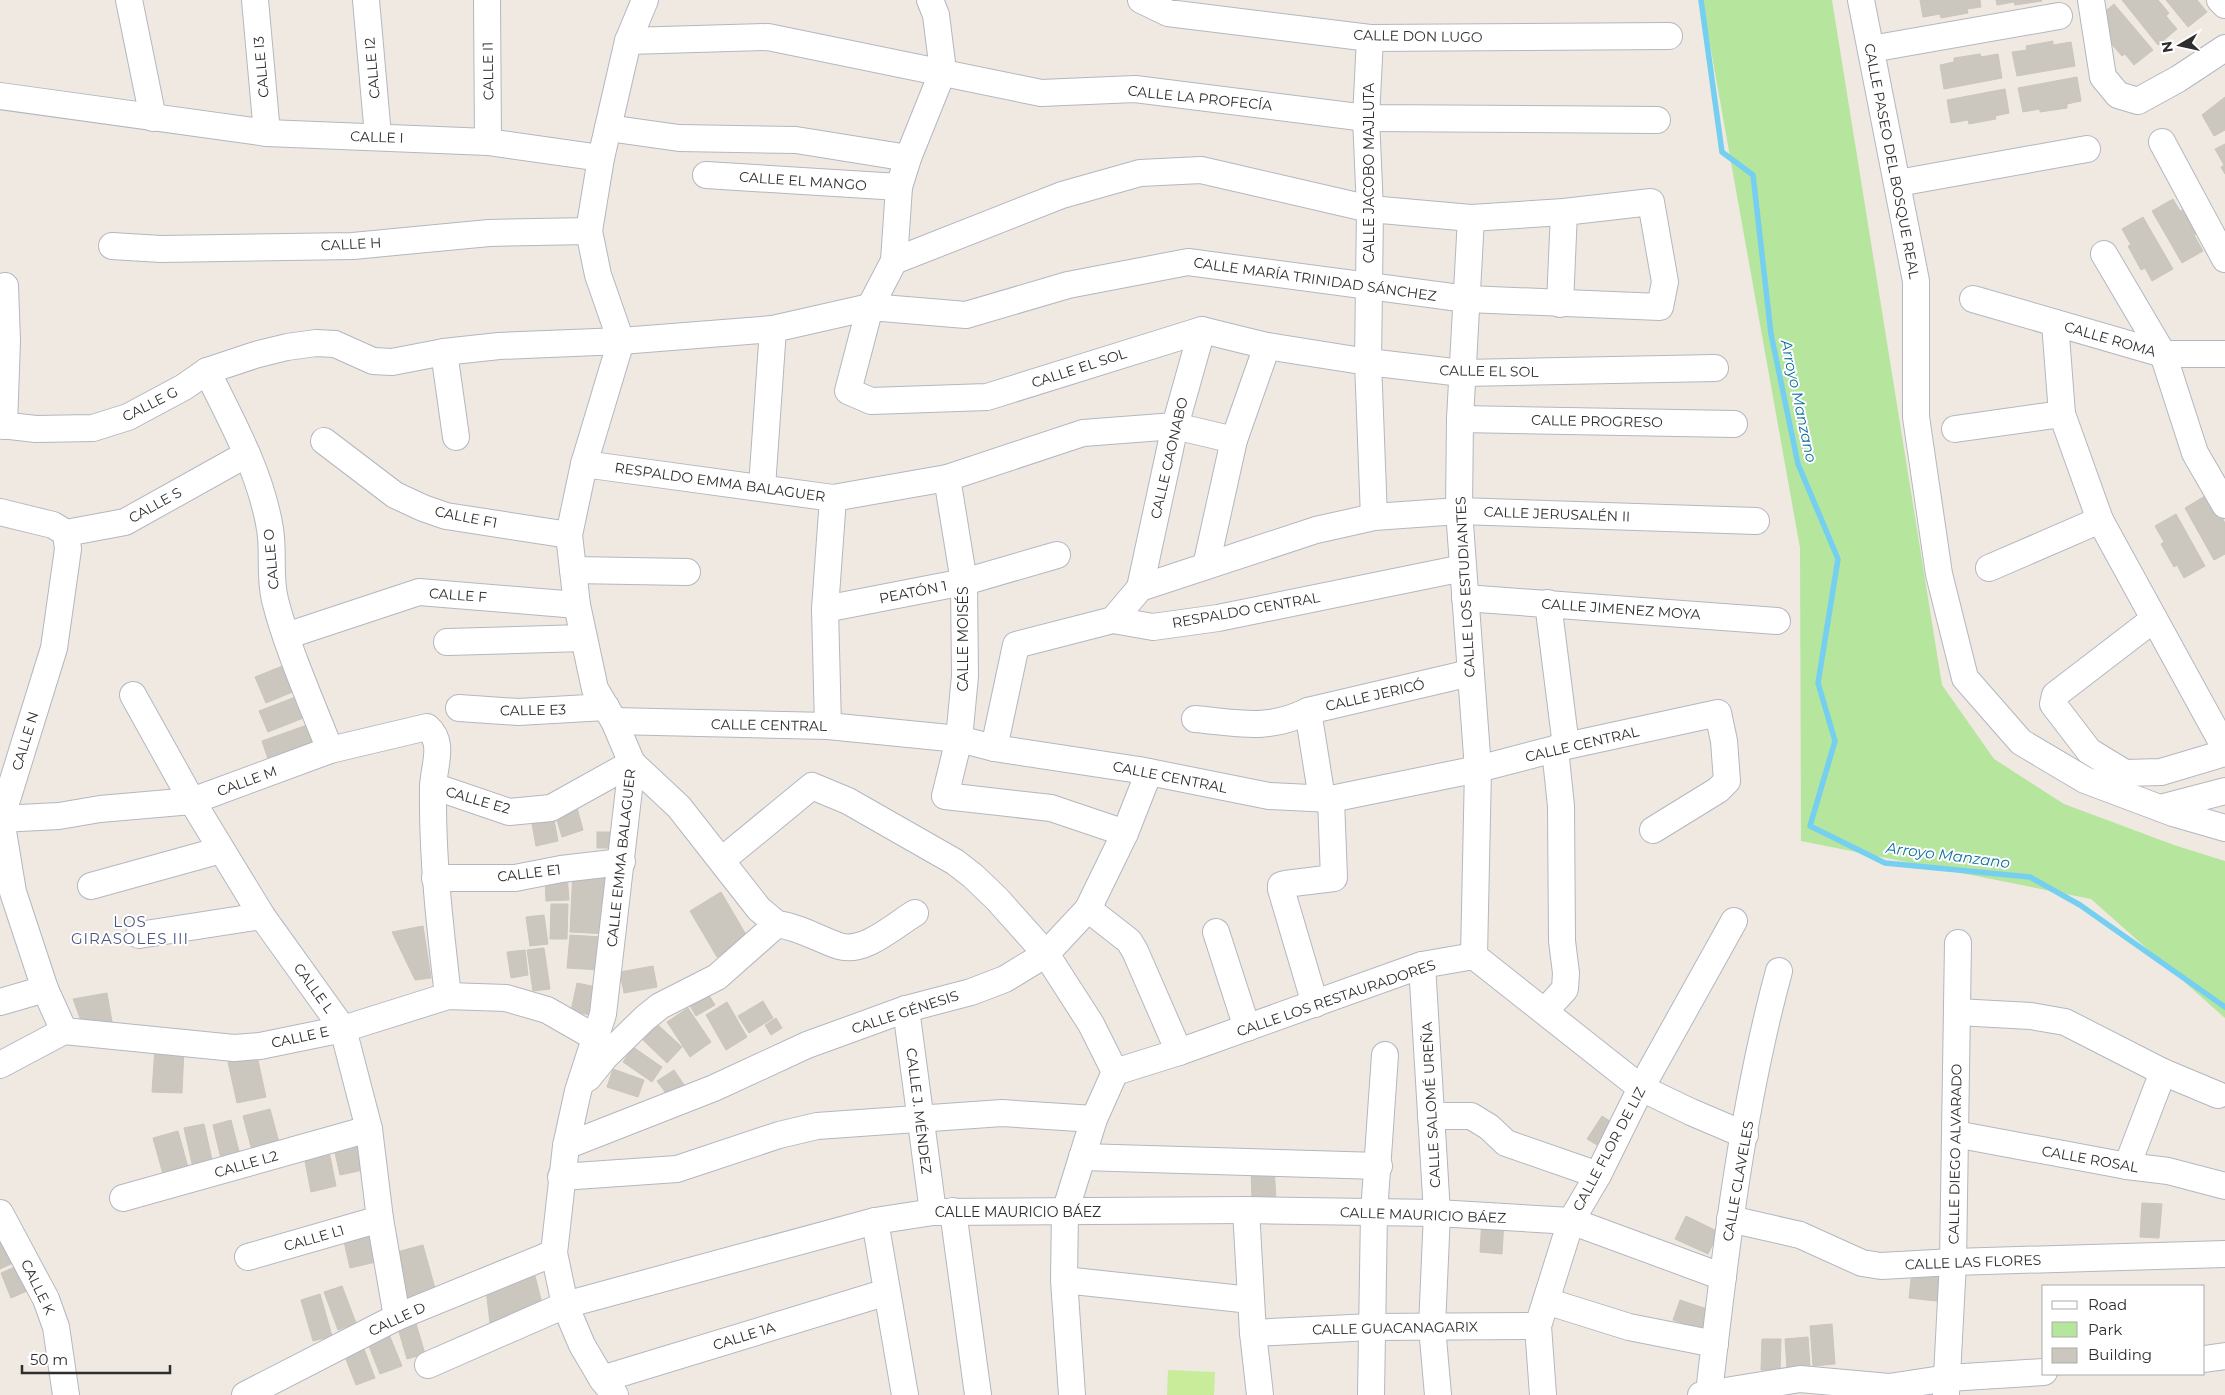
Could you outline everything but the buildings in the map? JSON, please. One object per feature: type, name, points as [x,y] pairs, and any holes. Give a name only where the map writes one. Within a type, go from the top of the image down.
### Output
[{"type":"street","points":[[129,0],[153,118]]},
{"type":"street","name":"CALLE I3","points":[[255,0],[267,133]]},
{"type":"street","name":"CALLE I2","points":[[366,0],[378,136]]},
{"type":"street","name":"CALLE I1","points":[[487,0],[488,142]]},
{"type":"street","points":[[621,341],[598,275],[589,231],[601,158],[628,41],[645,0]]},
{"type":"street","name":"CALLE EL SOL","points":[[930,0],[936,16],[943,71],[908,158],[899,188],[894,261],[870,307],[848,391],[871,401],[987,397],[1202,330],[1267,346],[1462,374],[1716,368]]},
{"type":"street","name":"CALLE DON LUGO","points":[[1141,0],[1168,13],[1370,38],[1669,36]]},
{"type":"street","name":"CALLE PASEO DEL BOSQUE REAL","points":[[1861,0],[1916,281],[1916,417],[1939,574],[1965,678],[2021,742],[2085,780],[2160,808],[2225,828]]},
{"type":"street","points":[[2091,0],[2103,77],[2118,95],[2138,101],[2178,79],[2225,48]]},
{"type":"street","points":[[2220,0],[2225,5]]},
{"type":"street","points":[[1871,49],[2059,16]]},
{"type":"street","name":"CALLE LA PROFECÍA","points":[[628,41],[768,37],[943,71],[1041,93],[1135,89],[1366,118],[1657,120]]},
{"type":"street","name":"CALLE JACOBO MAJLUTA","points":[[1370,38],[1366,118],[1370,209],[1368,362],[1374,518]]},
{"type":"street","name":"CALLE I","points":[[0,96],[267,133],[378,136],[488,142],[601,158]]},
{"type":"street","points":[[608,128],[679,138],[796,140],[908,158]]},
{"type":"street","points":[[2162,142],[2225,258]]},
{"type":"street","points":[[1898,183],[2087,149]]},
{"type":"street","points":[[894,261],[1062,195],[1140,173],[1201,170],[1370,209],[1472,218],[1564,212],[1560,304]]},
{"type":"street","name":"CALLE EL MANGO","points":[[706,175],[899,188]]},
{"type":"street","name":"CALLE MARÍA TRINIDAD SÁNCHEZ","points":[[444,352],[500,346],[621,341],[773,329],[870,307],[966,315],[1068,285],[1188,262],[1467,299],[1660,307],[1665,282],[1651,202],[1564,212]]},
{"type":"street","name":"CALLE LOS ESTUDIANTES","points":[[1472,218],[1460,419],[1459,511],[1478,768],[1474,956]]},
{"type":"street","name":"CALLE H","points":[[112,246],[161,249],[353,246],[489,233],[589,231]]},
{"type":"street","points":[[2104,254],[2163,354],[2195,453],[2225,505]]},
{"type":"street","points":[[2,425],[7,341],[5,286]]},
{"type":"street","name":"CALLE ROMA","points":[[1972,299],[2163,354],[2225,354]]},
{"type":"street","points":[[2055,322],[2062,414],[2100,520],[2225,748]]},
{"type":"street","points":[[762,487],[773,329]]},
{"type":"street","name":"CALLE CAONABO","points":[[1140,588],[1174,426],[1202,330]]},
{"type":"street","name":"CALLE EMMA BALAGUER","points":[[612,1391],[582,1345],[565,1305],[554,1253],[566,1146],[578,1091],[603,1014],[632,763],[610,714],[595,689],[577,605],[569,534],[584,464],[621,341]]},
{"type":"street","name":"CALLE G","points":[[2,425],[36,429],[93,428],[128,417],[184,387],[207,371],[255,354],[286,347],[316,343],[335,344],[373,361],[392,362],[444,352]]},
{"type":"street","points":[[1206,566],[1234,440],[1267,346]]},
{"type":"street","points":[[444,352],[456,437]]},
{"type":"street","name":"CALLE O","points":[[207,371],[258,481],[270,530],[271,581],[286,636],[330,750]]},
{"type":"street","points":[[1955,428],[2062,414]]},
{"type":"street","name":"CALLE PROGRESO","points":[[1460,419],[1734,424]]},
{"type":"street","name":"RESPALDO EMMA BALAGUER","points":[[584,464],[833,498],[947,478],[1083,433],[1174,426],[1234,440]]},
{"type":"street","name":"CALLE F1","points":[[324,441],[395,495],[423,508],[446,516],[569,534]]},
{"type":"street","name":"CALLE S","points":[[66,533],[125,522],[247,454]]},
{"type":"street","name":"CALLE MOISÉS","points":[[947,478],[964,582],[966,676],[958,739],[946,796],[1051,808],[1125,833]]},
{"type":"street","points":[[828,726],[825,609],[833,498]]},
{"type":"street","name":"CALLE JERUSALÉN II","points":[[1140,588],[1316,530],[1374,518],[1459,511],[1756,521]]},
{"type":"street","points":[[0,512],[53,525],[66,533]]},
{"type":"street","points":[[1989,568],[2100,520]]},
{"type":"street","name":"CALLE N","points":[[64,1031],[6,894],[1,819],[54,648],[68,549],[66,533]]},
{"type":"street","name":"PEATÓN 1","points":[[825,609],[964,582],[1057,555]]},
{"type":"street","name":"RESPALDO CENTRAL","points":[[994,748],[1016,645],[1113,620],[1154,626],[1218,618],[1463,568]]},
{"type":"street","points":[[573,570],[687,572]]},
{"type":"street","points":[[1113,620],[1140,588]]},
{"type":"street","name":"CALLE F","points":[[286,636],[419,592],[577,605]]},
{"type":"street","name":"CALLE JIMENEZ MOYA","points":[[1465,598],[1777,621]]},
{"type":"street","points":[[1545,1011],[1565,989],[1566,973],[1562,941],[1561,748],[1548,603]]},
{"type":"street","points":[[2154,619],[2055,695],[2053,704],[2089,751],[2125,773],[2161,772],[2225,754]]},
{"type":"street","points":[[447,642],[583,638]]},
{"type":"street","name":"CALLE JERICÓ","points":[[1315,1004],[1281,889],[1281,885],[1285,884],[1334,878],[1326,799],[1308,711],[1470,673]]},
{"type":"street","name":"CALLE L","points":[[133,695],[192,801],[262,916],[343,1028],[369,1129],[380,1219],[397,1318]]},
{"type":"street","name":"CALLE E3","points":[[459,708],[518,712],[610,714]]},
{"type":"street","points":[[1195,719],[1270,725],[1290,720],[1308,711]]},
{"type":"street","name":"CALLE CENTRAL","points":[[610,714],[828,726],[958,739],[994,748],[1149,772],[1269,796],[1326,799],[1478,768],[1718,713],[1724,741],[1727,781],[1718,790],[1653,830]]},
{"type":"street","name":"CALLE M","points":[[1,819],[59,816],[100,808],[192,801],[330,750],[427,727],[434,734],[438,746],[433,786]]},
{"type":"street","points":[[632,763],[679,808],[722,860],[758,909],[777,924],[791,926],[839,946],[850,948],[870,942],[915,913]]},
{"type":"street","name":"CALLE E2","points":[[433,786],[509,812],[544,809],[551,808],[632,763]]},
{"type":"street","name":"CALLE GÉNESIS","points":[[566,1146],[714,1088],[806,1045],[906,1009],[971,992],[1005,979],[1046,954],[1088,909],[1125,833],[1149,772]]},
{"type":"street","points":[[433,786],[435,878],[448,996]]},
{"type":"street","points":[[722,860],[812,786],[848,801],[955,862],[997,899],[1046,954],[1091,1024],[1116,1072],[1094,1119],[1065,1212],[1064,1280],[1072,1395]]},
{"type":"street","points":[[2160,808],[2225,791]]},
{"type":"street","points":[[91,886],[221,850]]},
{"type":"street","name":"CALLE E1","points":[[435,878],[515,878],[561,869],[622,862]]},
{"type":"street","points":[[1088,909],[1132,946],[1179,1052]]},
{"type":"street","points":[[139,934],[262,916]]},
{"type":"street","name":"CALLE FLOR DE LIZ","points":[[1543,1395],[1538,1326],[1571,1221],[1598,1175],[1641,1088],[1734,921]]},
{"type":"street","points":[[578,1091],[605,1057],[645,1018],[660,1006],[718,977],[777,924]]},
{"type":"street","points":[[1216,932],[1247,1028]]},
{"type":"street","name":"CALLE DIEGO ALVARADO","points":[[1947,1386],[1953,1262],[1958,943]]},
{"type":"street","points":[[1474,956],[1641,1088],[1745,1135]]},
{"type":"street","name":"CALLE LOS RESTAURADORES","points":[[1116,1072],[1179,1052],[1422,966],[1474,956]]},
{"type":"street","name":"CALLE SALOMÉ UREÑA","points":[[1422,966],[1437,1213],[1432,1327],[1438,1395]]},
{"type":"street","name":"CALLE CLAVELES","points":[[1705,1394],[1715,1344],[1730,1219],[1768,1014],[1779,971]]},
{"type":"street","points":[[0,1002],[45,989]]},
{"type":"street","name":"CALLE E","points":[[64,1031],[234,1048],[260,1046],[343,1028],[448,996],[506,998],[547,1010],[596,1038]]},
{"type":"street","name":"CALLE J. MÉNDEZ","points":[[906,1009],[921,1118],[943,1212],[978,1395]]},
{"type":"street","points":[[1957,1012],[2032,1016],[2065,1022],[2163,1072],[2218,1095]]},
{"type":"street","points":[[0,1065],[64,1031]]},
{"type":"street","points":[[1371,1395],[1374,1213],[1385,1055]]},
{"type":"street","points":[[2127,1166],[2163,1072]]},
{"type":"street","points":[[562,1177],[677,1169],[779,1135],[818,1126],[1002,1113],[1094,1119]]},
{"type":"street","points":[[1431,1116],[1471,1116],[1489,1126],[1506,1142],[1598,1175]]},
{"type":"street","name":"CALLE L2","points":[[123,1198],[369,1129]]},
{"type":"street","name":"CALLE ROSAL","points":[[1955,1134],[2127,1166],[2168,1171],[2225,1186]]},
{"type":"street","points":[[1082,1157],[1378,1166]]},
{"type":"street","points":[[1246,1210],[1253,1333],[1260,1395]]},
{"type":"street","name":"CALLE MAURICIO BÁEZ","points":[[428,1365],[565,1305],[875,1221],[943,1212],[1246,1210],[1437,1213],[1571,1221],[1723,1277]]},
{"type":"street","name":"CALLE K","points":[[1,1218],[46,1299],[56,1327],[66,1395]]},
{"type":"street","name":"CALLE L1","points":[[248,1258],[380,1219]]},
{"type":"street","name":"CALLE LAS FLORES","points":[[1730,1219],[1800,1236],[1862,1263],[1881,1266],[2225,1254]]},
{"type":"street","points":[[875,1221],[904,1395]]},
{"type":"street","name":"CALLE D","points":[[245,1395],[397,1318],[554,1253]]},
{"type":"street","points":[[1064,1280],[1251,1300]]},
{"type":"street","name":"CALLE 1A","points":[[612,1391],[887,1292]]},
{"type":"street","points":[[1546,1301],[1629,1327],[1715,1344]]},
{"type":"street","name":"CALLE GUACANAGARIX","points":[[1253,1333],[1371,1327],[1538,1326]]},
{"type":"street","points":[[2205,1359],[2225,1356]]},
{"type":"street","points":[[1705,1394],[1800,1379],[1889,1387],[1947,1386],[2042,1372]]},
{"type":"green space","points":[[1702,0],[1832,0],[1942,685],[1994,759],[2064,804],[2174,845],[2225,861],[2225,1018],[2091,899],[1801,841],[1800,548]]},
{"type":"green space","points":[[1168,1370],[1215,1372],[1214,1395],[1167,1395]]},
{"type":"waterway","name":"Arroyo Manzano","points":[[1701,0],[1722,152],[1753,175],[1771,334],[1798,464],[1838,559],[1818,683],[1835,741],[1810,826],[1885,863],[2030,877],[2080,905],[2225,1007]]},
{"type":"district","name":"LOS GIRASOLES III","points":[[130,930]]}]
